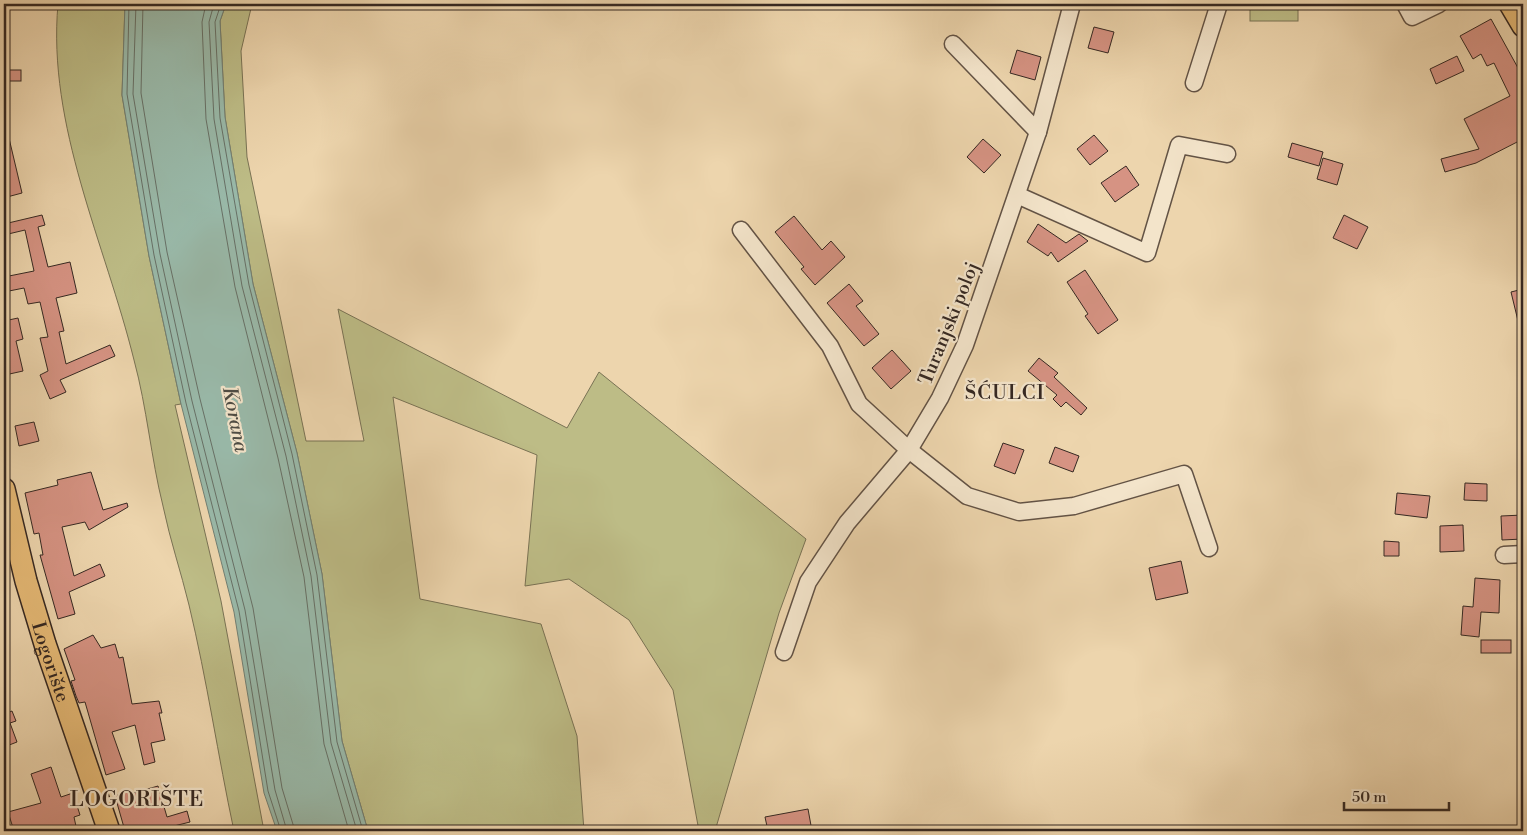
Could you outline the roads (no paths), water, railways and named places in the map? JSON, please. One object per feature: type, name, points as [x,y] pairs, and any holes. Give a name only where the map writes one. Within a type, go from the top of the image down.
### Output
[{"type":"main road","points":[[1510,4],[1523,26]]},
{"type":"main road","name":"Logorište","points":[[4,489],[26,581],[45,644],[109,831]]},
{"type":"street","name":"Turanjski poloj","points":[[784,652],[808,582],[847,523],[910,450],[940,398],[965,346],[1038,132],[1072,4]]},
{"type":"street","points":[[1194,83],[1219,4]]},
{"type":"street","points":[[1405,4],[1412,18],[1439,4]]},
{"type":"street","points":[[953,44],[1038,132]]},
{"type":"street","points":[[1017,195],[1146,254],[1180,145],[1227,154]]},
{"type":"street","points":[[741,230],[830,346],[860,404],[910,450],[967,496],[1019,512],[1074,506],[1184,474],[1209,548]]},
{"type":"street","points":[[1504,555],[1523,554]]},
{"type":"water","name":"Korana","points":[[125,4],[226,4],[220,21],[225,117],[253,284],[297,453],[322,574],[342,741],[368,831],[277,831],[264,793],[234,612],[181,404],[149,256],[122,95]]},
{"type":"district","name":"ŠĆULCI","points":[[1005,392]]},
{"type":"district","name":"LOGORIŠTE","points":[[137,799]]}]
